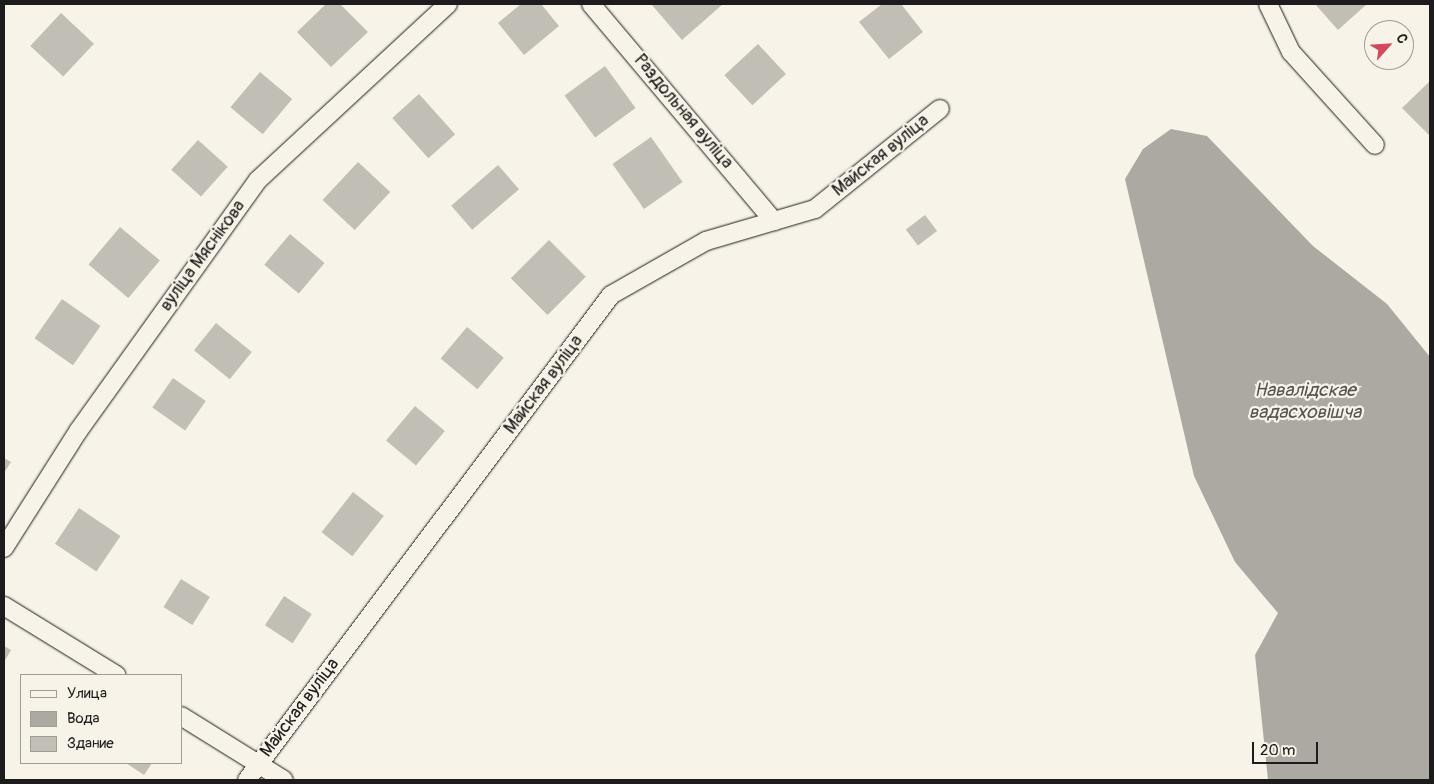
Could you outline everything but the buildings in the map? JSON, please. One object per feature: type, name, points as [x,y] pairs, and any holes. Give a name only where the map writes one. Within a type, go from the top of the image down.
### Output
[{"type":"street","name":"вуліца Мяснікова","points":[[4,548],[79,430],[258,180],[448,4]]},
{"type":"street","name":"Раздольная вуліца","points":[[591,4],[774,221]]},
{"type":"street","points":[[1268,4],[1291,52],[1374,146]]},
{"type":"street","name":"Майская вуліца","points":[[247,780],[611,296],[706,241],[815,209],[940,109]]},
{"type":"street","points":[[4,606],[114,674]]},
{"type":"street","points":[[182,717],[284,780]]},
{"type":"water","name":"Навалідскае вадасховішча","points":[[1171,129],[1207,136],[1313,246],[1387,304],[1430,357],[1430,780],[1268,780],[1255,655],[1278,613],[1235,562],[1194,476],[1125,179],[1143,149]]}]
